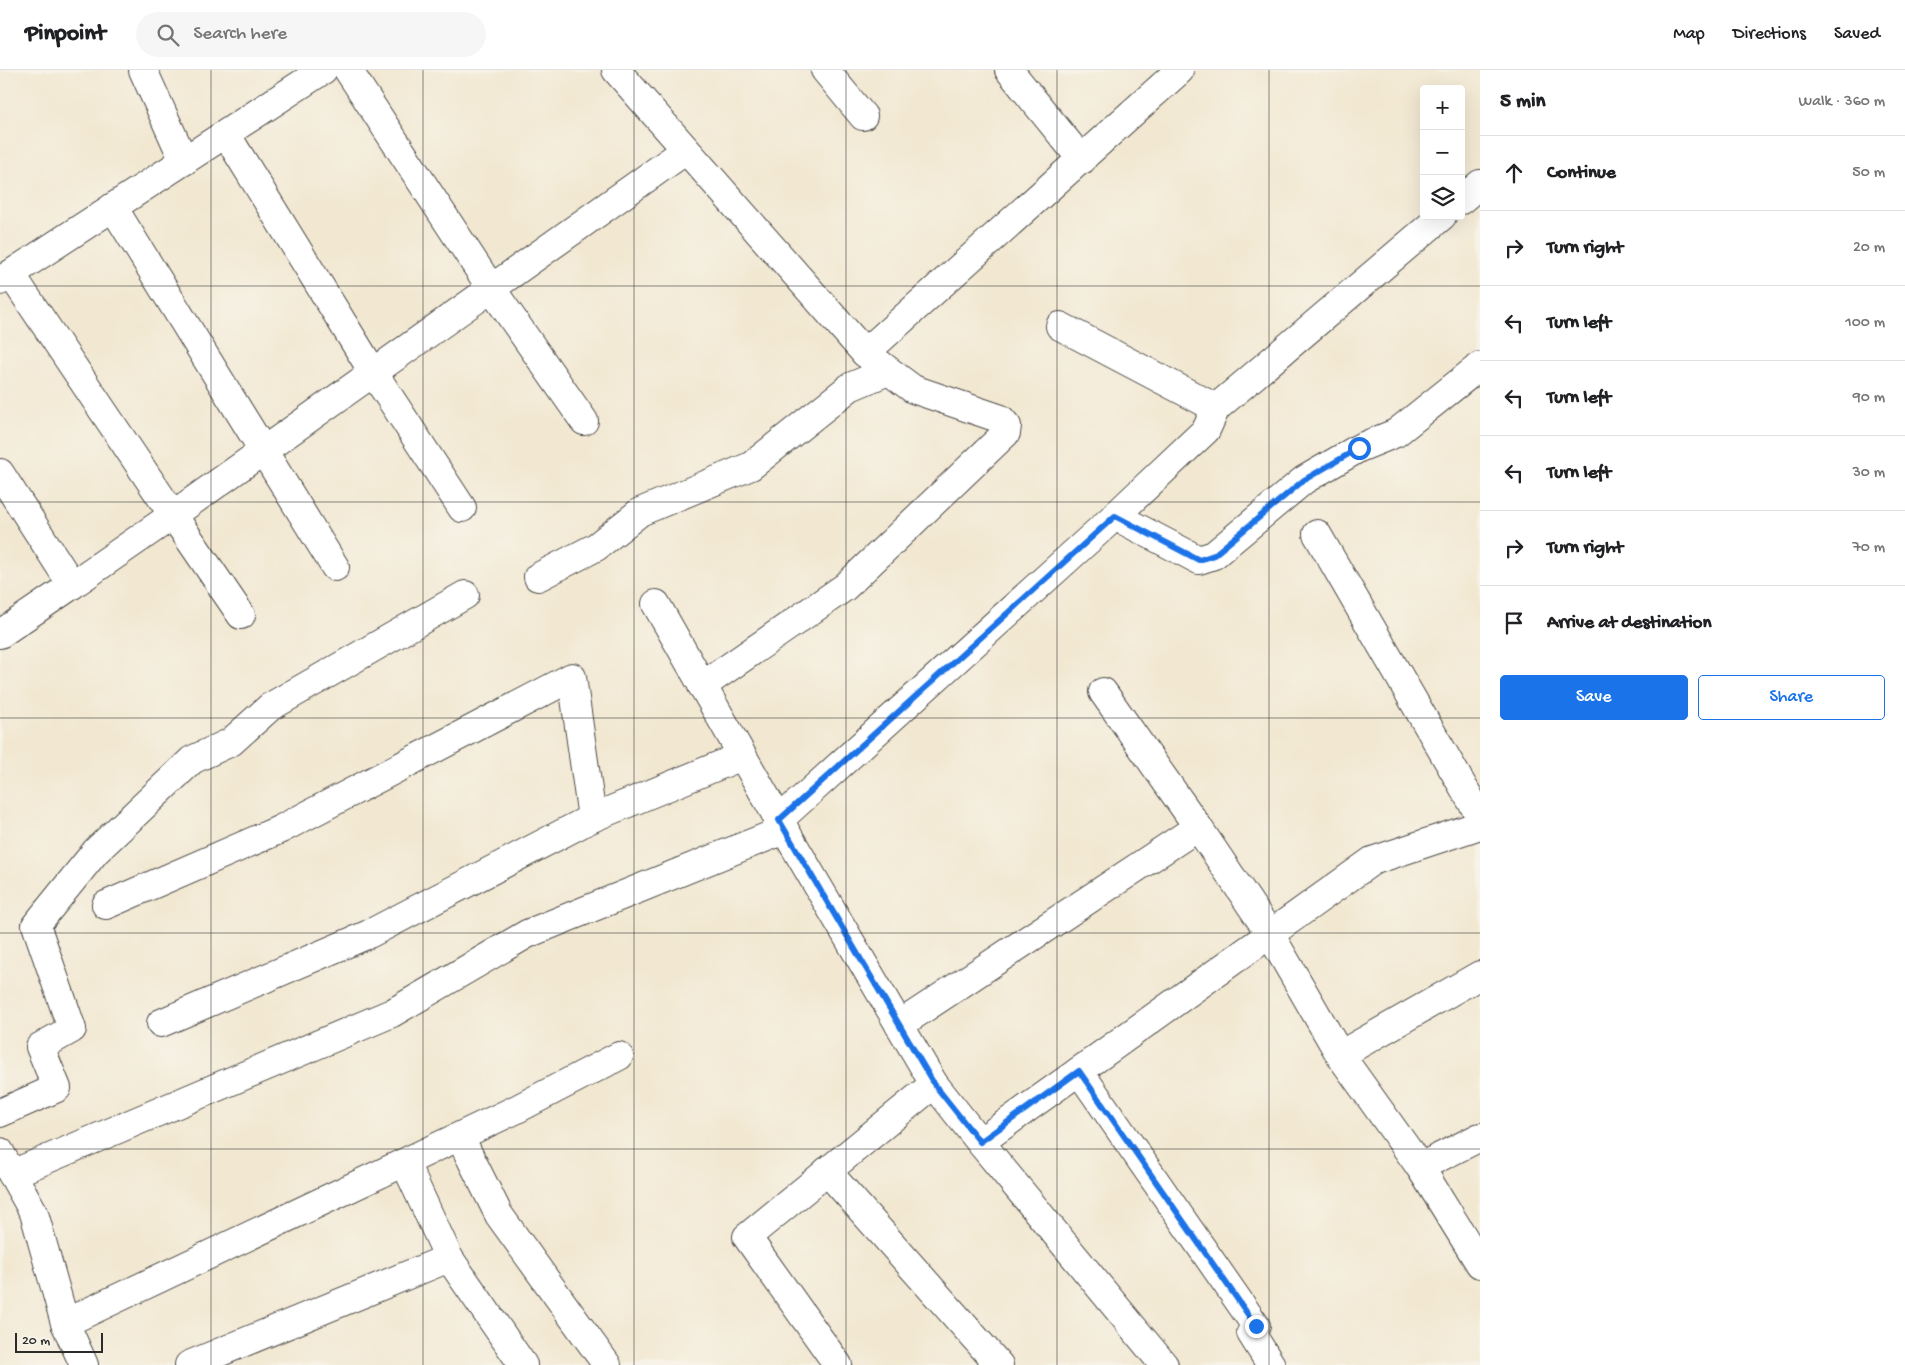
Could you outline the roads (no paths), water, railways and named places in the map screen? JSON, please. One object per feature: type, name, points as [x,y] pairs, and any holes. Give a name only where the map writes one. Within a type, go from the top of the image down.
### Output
[{"type":"street","points":[[143,70],[184,161]]},
{"type":"street","points":[[241,615],[173,515],[5,278],[322,70]]},
{"type":"street","points":[[348,70],[491,288],[584,421]]},
{"type":"street","points":[[616,70],[865,352],[913,389],[1001,419],[1007,426],[1006,433],[845,587],[702,686]]},
{"type":"street","points":[[825,70],[863,116]]},
{"type":"street","points":[[1009,70],[1082,160]]},
{"type":"street","points":[[865,352],[1082,160],[1180,70]]},
{"type":"street","points":[[226,134],[373,372],[462,508]]},
{"type":"street","points":[[0,634],[173,515],[686,150]]},
{"type":"street","points":[[1465,197],[1480,184]]},
{"type":"street","points":[[112,207],[335,567]]},
{"type":"street","points":[[84,1365],[65,1323],[34,1213],[6,1163],[392,1013],[527,934],[782,825],[1206,430],[1216,408],[1437,220]]},
{"type":"street","points":[[1060,326],[1216,408]]},
{"type":"street","points":[[1115,516],[1199,560],[1214,555],[1304,480],[1359,448],[1396,433],[1480,366]]},
{"type":"street","points":[[538,577],[596,547],[640,512],[752,466],[850,387],[888,371]]},
{"type":"street","points":[[0,473],[72,585]]},
{"type":"street","points":[[1317,534],[1480,816]]},
{"type":"street","points":[[0,1114],[57,1088],[40,1047],[72,1029],[36,926],[96,851],[192,760],[231,742],[270,707],[464,595]]},
{"type":"street","points":[[656,604],[742,756],[934,1084],[1164,1365]]},
{"type":"street","points":[[106,905],[281,829],[572,677],[592,818]]},
{"type":"street","points":[[1103,692],[1198,826],[1270,934],[1340,1055],[1420,1167],[1480,1264]]},
{"type":"street","points":[[160,1023],[369,934],[592,818],[742,756]]},
{"type":"street","points":[[980,1142],[1372,861],[1480,825]]},
{"type":"street","points":[[899,1025],[1198,826]]},
{"type":"street","points":[[1340,1055],[1480,975]]},
{"type":"street","points":[[65,1323],[460,1137],[619,1056]]},
{"type":"street","points":[[1079,1071],[1256,1326],[1251,1333],[1271,1365]]},
{"type":"street","points":[[838,1365],[747,1237],[934,1084]]},
{"type":"street","points":[[460,1137],[499,1215],[607,1365]]},
{"type":"street","points":[[1420,1167],[1480,1138]]},
{"type":"street","points":[[405,1163],[449,1258],[523,1365]]},
{"type":"street","points":[[827,1171],[999,1365]]},
{"type":"street","points":[[189,1365],[449,1258]]}]
